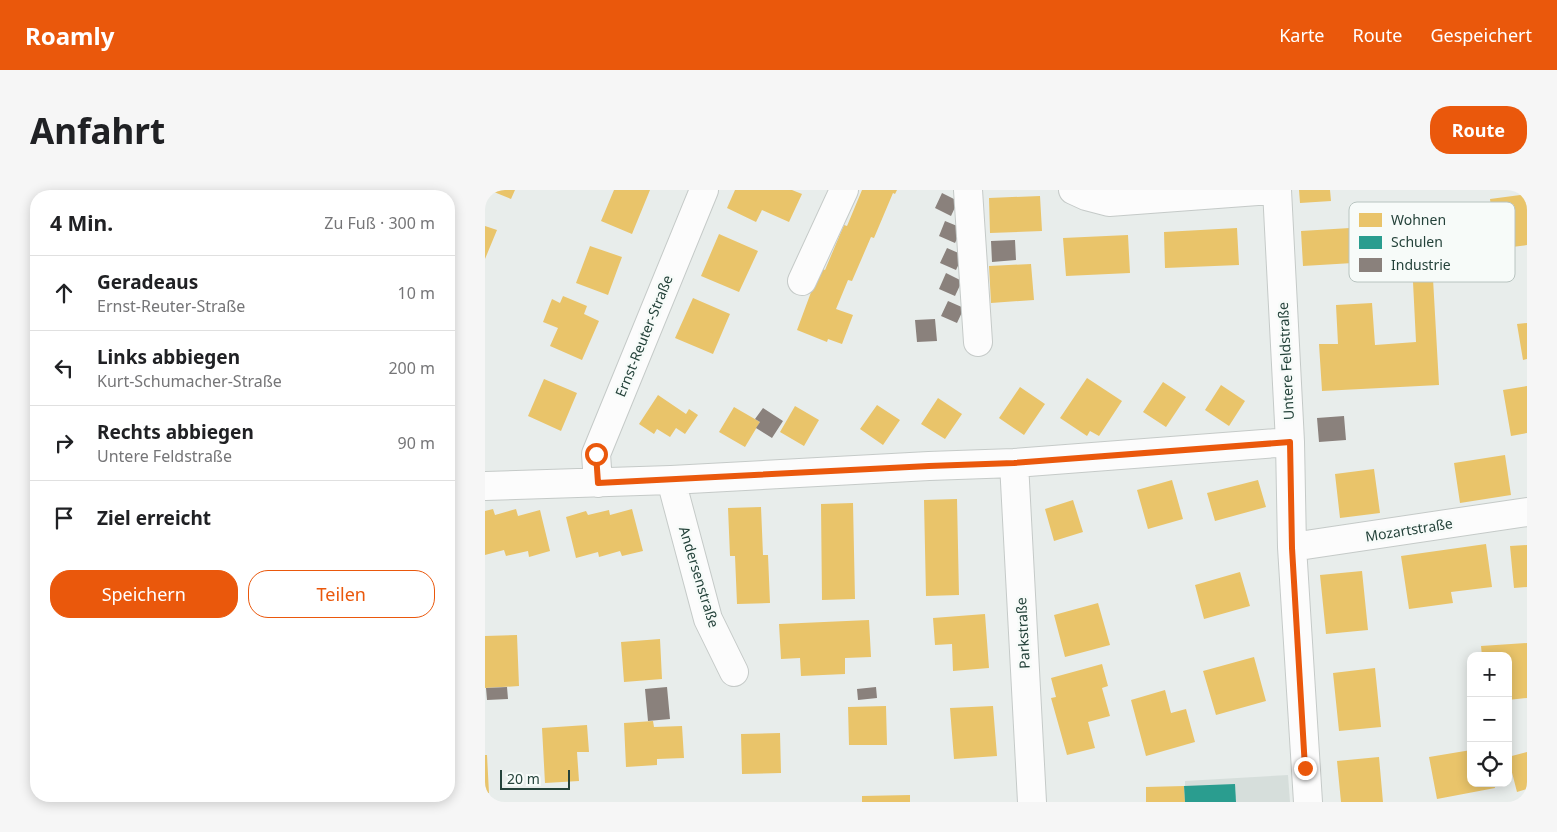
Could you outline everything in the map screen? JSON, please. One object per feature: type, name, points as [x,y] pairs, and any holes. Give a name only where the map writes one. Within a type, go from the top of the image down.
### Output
[{"type":"street","name":"Ernst-Reuter-Straße","points":[[598,483],[596,454],[704,190]]},
{"type":"street","points":[[802,281],[844,190]]},
{"type":"street","points":[[968,190],[978,342]]},
{"type":"street","points":[[1073,190],[1086,196],[1109,202],[1271,190]]},
{"type":"street","name":"Untere Feldstraße","points":[[1277,190],[1290,442],[1292,548],[1308,802]]},
{"type":"street","points":[[485,486],[671,480],[1014,463],[1290,442]]},
{"type":"street","name":"Parkstraße","points":[[1014,463],[1032,802]]},
{"type":"street","name":"Andersenstraße","points":[[671,480],[709,619],[734,672]]},
{"type":"street","name":"Mozartstraße","points":[[1292,548],[1527,512]]},
{"type":"shaded area","points":[[1288,775],[1290,802],[1185,802],[1185,781]]},
{"type":"building: Wohnen","points":[[489,190],[515,190],[511,199]]},
{"type":"building: Wohnen","points":[[614,190],[650,190],[632,234],[601,221]]},
{"type":"building: Wohnen","points":[[735,190],[792,190],[802,194],[789,222],[762,210],[756,222],[727,208]]},
{"type":"building: Wohnen","points":[[862,190],[897,190],[895,194],[893,193],[874,238],[871,237],[852,281],[848,280],[836,309],[853,315],[842,344],[828,339],[827,342],[797,330],[820,268],[825,270],[844,225],[847,226]]},
{"type":"building: Wohnen","points":[[1299,190],[1330,190],[1331,201],[1300,203]]},
{"type":"building: Wohnen","points":[[1527,194],[1527,245],[1515,247],[1515,202],[1490,202],[1490,199]]},
{"type":"building: Wohnen","points":[[1040,196],[1042,231],[990,233],[989,198]]},
{"type":"building: Wohnen","points":[[485,226],[497,230],[485,259]]},
{"type":"building: Wohnen","points":[[1237,228],[1239,265],[1165,268],[1164,232]]},
{"type":"building: Wohnen","points":[[1349,228],[1349,263],[1303,266],[1301,231]]},
{"type":"building: Wohnen","points":[[719,234],[758,251],[739,292],[701,276]]},
{"type":"building: Wohnen","points":[[1128,235],[1130,273],[1066,276],[1063,238]]},
{"type":"building: Wohnen","points":[[590,246],[622,257],[608,295],[576,283]]},
{"type":"building: Wohnen","points":[[1031,264],[1034,300],[991,303],[989,266]]},
{"type":"building: Wohnen","points":[[1413,282],[1433,282],[1439,385],[1322,391],[1319,344],[1338,344],[1336,305],[1372,303],[1375,345],[1416,342]]},
{"type":"building: Wohnen","points":[[563,296],[587,306],[584,314],[599,321],[582,360],[550,346],[558,328],[543,322],[552,299],[560,303]]},
{"type":"building: Wohnen","points":[[693,298],[730,314],[713,354],[675,338]]},
{"type":"building: Wohnen","points":[[1527,323],[1527,359],[1523,360],[1517,324]]},
{"type":"building: Wohnen","points":[[1087,378],[1122,401],[1099,436],[1090,431],[1087,436],[1060,418]]},
{"type":"building: Wohnen","points":[[544,379],[577,393],[561,431],[528,416]]},
{"type":"building: Wohnen","points":[[1163,382],[1186,397],[1166,427],[1143,412]]},
{"type":"building: Wohnen","points":[[1221,385],[1245,401],[1229,426],[1205,410]]},
{"type":"building: Wohnen","points":[[1527,386],[1527,433],[1511,436],[1503,390]]},
{"type":"building: Wohnen","points":[[1020,387],[1045,404],[1024,435],[999,418]]},
{"type":"building: Wohnen","points":[[658,395],[686,414],[689,409],[698,415],[685,434],[676,428],[670,437],[657,429],[654,434],[639,424]]},
{"type":"building: Wohnen","points":[[938,398],[962,414],[945,439],[921,424]]},
{"type":"building: Wohnen","points":[[877,405],[900,420],[883,445],[860,429]]},
{"type":"building: Wohnen","points":[[795,406],[819,420],[804,446],[780,432]]},
{"type":"building: Wohnen","points":[[734,407],[760,422],[745,447],[719,432]]},
{"type":"building: Wohnen","points":[[1505,455],[1511,495],[1460,503],[1454,463]]},
{"type":"building: Wohnen","points":[[1374,469],[1380,513],[1340,518],[1335,474]]},
{"type":"building: Wohnen","points":[[1172,480],[1183,519],[1148,529],[1137,490]]},
{"type":"building: Wohnen","points":[[1258,480],[1266,507],[1215,521],[1207,493]]},
{"type":"building: Wohnen","points":[[957,499],[959,595],[926,596],[924,500]]},
{"type":"building: Wohnen","points":[[1073,500],[1083,532],[1054,541],[1045,509]]},
{"type":"building: Wohnen","points":[[853,503],[855,599],[822,600],[821,504]]},
{"type":"building: Wohnen","points":[[761,507],[763,555],[768,555],[770,603],[737,604],[735,556],[730,556],[728,508]]},
{"type":"building: Wohnen","points":[[493,509],[495,515],[516,509],[518,516],[540,510],[550,551],[529,557],[528,551],[506,556],[504,550],[485,555],[485,511]]},
{"type":"building: Wohnen","points":[[632,509],[643,551],[622,556],[620,551],[599,557],[598,552],[576,558],[566,517],[586,511],[588,515],[609,510],[610,515]]},
{"type":"building: Wohnen","points":[[1486,544],[1492,587],[1451,592],[1453,603],[1409,609],[1401,556]]},
{"type":"building: Wohnen","points":[[1527,545],[1527,587],[1514,588],[1510,546]]},
{"type":"building: Wohnen","points":[[1362,571],[1368,630],[1326,634],[1320,575]]},
{"type":"building: Wohnen","points":[[1240,572],[1250,606],[1204,619],[1195,585]]},
{"type":"building: Wohnen","points":[[1098,603],[1110,645],[1065,657],[1054,615]]},
{"type":"building: Wohnen","points":[[985,614],[989,668],[953,671],[952,644],[935,645],[933,618]]},
{"type":"building: Wohnen","points":[[869,620],[871,657],[845,658],[845,674],[801,676],[800,658],[781,659],[779,624]]},
{"type":"building: Wohnen","points":[[517,635],[519,686],[485,688],[485,636]]},
{"type":"building: Wohnen","points":[[660,639],[662,679],[624,682],[621,642]]},
{"type":"building: Wohnen","points":[[1527,643],[1527,698],[1512,700],[1512,652],[1482,652],[1481,646]]},
{"type":"building: Wohnen","points":[[1254,657],[1266,701],[1216,715],[1203,671]]},
{"type":"building: Wohnen","points":[[1102,664],[1108,686],[1102,688],[1110,716],[1088,722],[1095,748],[1067,755],[1051,698],[1056,697],[1051,678]]},
{"type":"building: Wohnen","points":[[1375,668],[1381,727],[1339,731],[1333,673]]},
{"type":"building: Wohnen","points":[[1165,690],[1171,713],[1186,709],[1195,742],[1146,756],[1131,700]]},
{"type":"building: Wohnen","points":[[886,706],[887,745],[849,745],[848,707]]},
{"type":"building: Wohnen","points":[[993,706],[997,756],[954,759],[950,708]]},
{"type":"building: Wohnen","points":[[653,721],[654,727],[682,726],[684,758],[657,759],[657,765],[626,767],[624,723]]},
{"type":"building: Wohnen","points":[[587,725],[589,752],[577,752],[579,781],[545,783],[542,728]]},
{"type":"building: Wohnen","points":[[780,733],[781,773],[742,774],[741,734]]},
{"type":"building: Wohnen","points":[[1467,751],[1467,787],[1495,788],[1437,799],[1429,757]]},
{"type":"building: Wohnen","points":[[1527,752],[1527,789],[1517,792],[1512,773],[1512,756]]},
{"type":"building: Wohnen","points":[[485,755],[487,755],[489,793],[485,793]]},
{"type":"building: Wohnen","points":[[1379,757],[1383,802],[1341,802],[1337,761]]},
{"type":"building: Wohnen","points":[[1184,786],[1185,802],[1146,802],[1146,787]]},
{"type":"building: Wohnen","points":[[910,795],[910,802],[862,802],[862,796]]},
{"type":"building: Schulen","points":[[1235,784],[1236,802],[1185,802],[1184,786]]},
{"type":"building: Industrie","points":[[942,193],[958,201],[951,216],[935,208]]},
{"type":"building: Industrie","points":[[945,221],[962,228],[955,243],[939,236]]},
{"type":"building: Industrie","points":[[1015,240],[1016,260],[992,262],[991,241]]},
{"type":"building: Industrie","points":[[947,248],[963,255],[956,270],[940,263]]},
{"type":"building: Industrie","points":[[946,273],[962,281],[955,296],[939,289]]},
{"type":"building: Industrie","points":[[948,301],[964,308],[957,323],[941,316]]},
{"type":"building: Industrie","points":[[935,319],[937,341],[917,342],[915,320]]},
{"type":"building: Industrie","points":[[763,408],[783,421],[772,438],[756,428],[760,422],[755,419]]},
{"type":"building: Industrie","points":[[1344,416],[1346,440],[1319,442],[1317,418]]},
{"type":"building: Industrie","points":[[507,687],[508,699],[487,700],[486,688]]},
{"type":"building: Industrie","points":[[667,687],[670,719],[648,721],[645,689]]},
{"type":"building: Industrie","points":[[876,687],[877,698],[858,700],[857,689]]},
{"type":"route","points":[[596,454],[598,483],[1014,463],[1290,442],[1292,548],[1305,768]]}]
